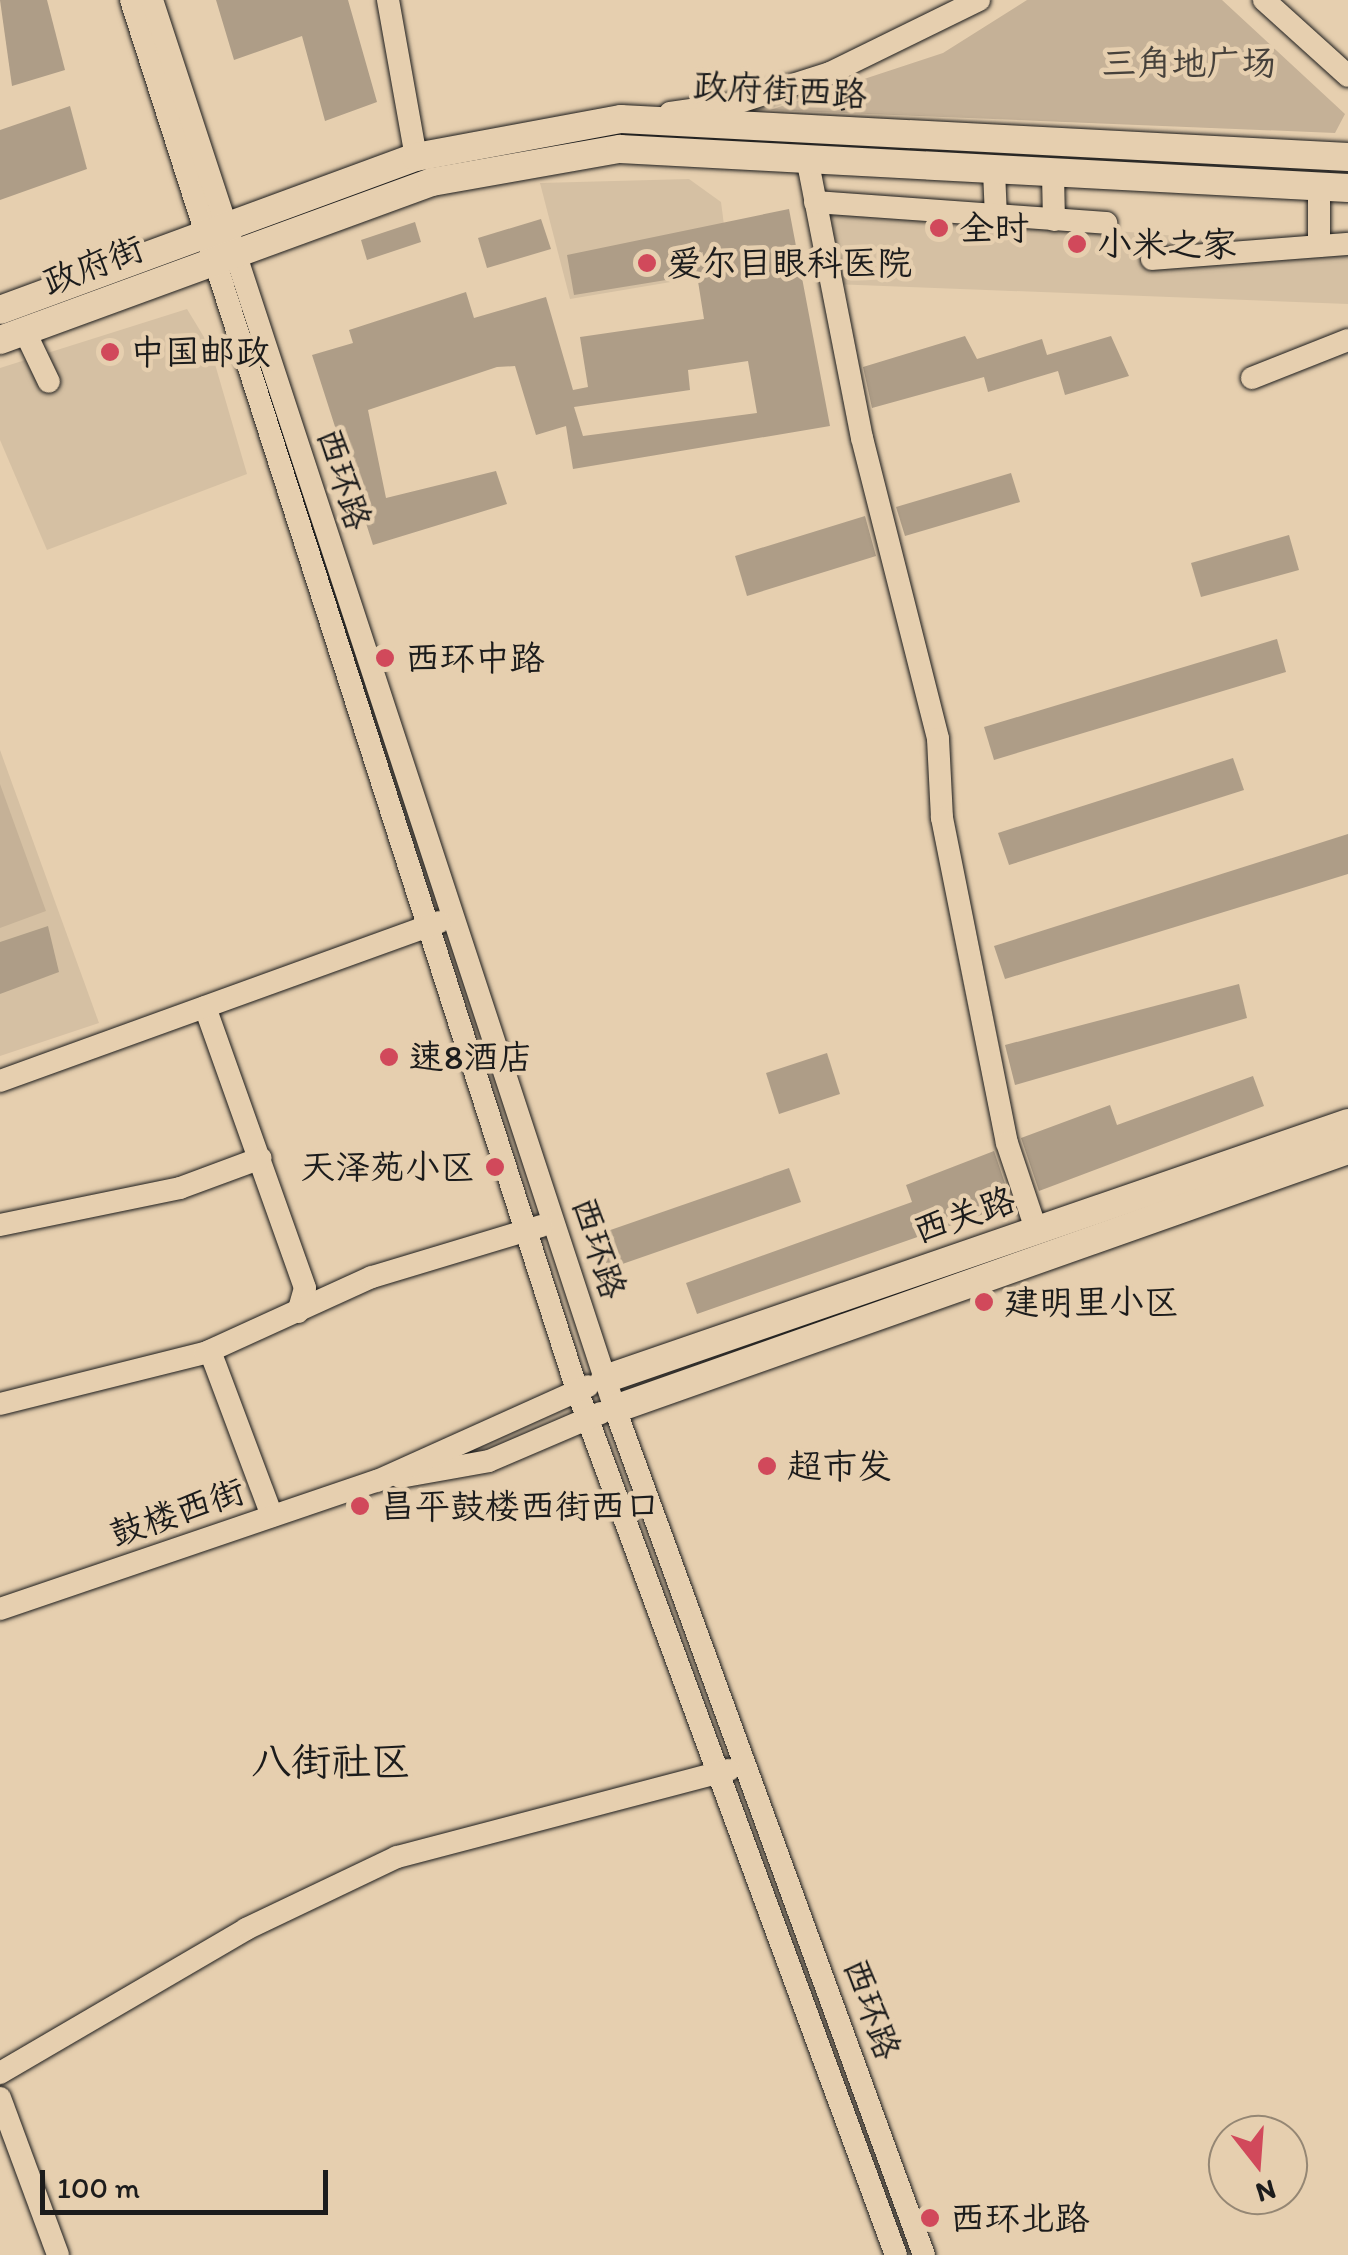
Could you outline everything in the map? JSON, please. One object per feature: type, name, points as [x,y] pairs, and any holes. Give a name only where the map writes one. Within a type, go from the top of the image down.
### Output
[{"type":"main road","name":"政府街西路","points":[[219,244],[416,157],[621,119],[1348,157]]},
{"type":"main road","name":"政府街西路","points":[[219,244],[432,182],[620,149],[808,163],[1348,188]]},
{"type":"main road","name":"政府街","points":[[0,310],[219,244]]},
{"type":"main road","name":"政府街","points":[[12,336],[219,244]]},
{"type":"main road","name":"西关路","points":[[605,1379],[1348,1123]]},
{"type":"main road","name":"西关路","points":[[601,1413],[1348,1150]]},
{"type":"street","name":"西环路","points":[[131,0],[219,244],[439,922],[576,1390],[601,1413],[746,1765],[924,2255]]},
{"type":"street","name":"西环路","points":[[152,0],[219,244]]},
{"type":"street","points":[[388,0],[416,157]]},
{"type":"street","points":[[621,119],[789,87],[979,0]]},
{"type":"street","points":[[1264,0],[1340,69],[1348,43]]},
{"type":"street","points":[[808,163],[938,739],[942,818],[1007,1143],[1036,1229]]},
{"type":"street","points":[[994,171],[996,216]]},
{"type":"street","points":[[1054,174],[1054,220]]},
{"type":"street","points":[[1319,186],[1319,246]]},
{"type":"street","points":[[814,202],[1106,224]]},
{"type":"street","points":[[1152,259],[1348,244]]},
{"type":"street","points":[[12,336],[49,382]]},
{"type":"street","points":[[1252,378],[1348,340]]},
{"type":"street","name":"西环路","points":[[439,922],[554,1222],[605,1379],[601,1413],[718,1773],[896,2255]]},
{"type":"street","points":[[0,1080],[439,922]]},
{"type":"street","points":[[205,1007],[305,1288],[298,1312]]},
{"type":"street","points":[[0,1225],[180,1188],[261,1158]]},
{"type":"street","points":[[0,1404],[210,1351],[372,1277],[554,1222]]},
{"type":"street","points":[[210,1351],[272,1516]]},
{"type":"street","name":"鼓楼西街","points":[[0,1609],[376,1481],[605,1379]]},
{"type":"street","name":"鼓楼西街","points":[[376,1481],[489,1461],[601,1413]]},
{"type":"street","points":[[0,2073],[246,1929],[397,1856],[746,1765]]},
{"type":"street","points":[[0,2098],[58,2255]]},
{"type":"path","points":[[834,80],[843,119]]},
{"type":"shaded area","points":[[689,179],[721,202],[730,272],[570,299],[540,183]]},
{"type":"shaded area","points":[[824,207],[1348,250],[1348,304],[833,284]]},
{"type":"shaded area","points":[[187,309],[210,347],[247,474],[47,550],[0,440],[0,368]]},
{"type":"shaded area","points":[[0,750],[99,1023],[0,1056]]},
{"type":"green space","name":"三角地广场","points":[[1027,0],[1222,0],[1345,114],[1335,133],[770,110],[943,53]]},
{"type":"green space","points":[[0,784],[46,911],[0,928]]},
{"type":"building","points":[[0,0],[47,0],[65,70],[12,86]]},
{"type":"building","points":[[216,0],[348,0],[377,102],[325,121],[302,36],[234,60]]},
{"type":"building","points":[[70,106],[87,169],[0,200],[0,130]]},
{"type":"building","points":[[789,209],[830,426],[573,469],[566,426],[536,435],[515,366],[497,367],[368,410],[386,498],[496,471],[507,504],[373,545],[312,355],[353,343],[349,330],[466,292],[474,318],[546,297],[573,390],[588,387],[580,337],[704,319],[697,275],[574,295],[567,255]],"holes":[[[748,361],[757,413],[583,436],[574,407],[690,390],[688,370]]]},
{"type":"building","points":[[541,219],[551,249],[487,268],[478,238]]},
{"type":"building","points":[[415,222],[421,242],[367,260],[361,240]]},
{"type":"building","points":[[965,336],[977,359],[1042,339],[1047,355],[1111,336],[1129,376],[1065,395],[1058,371],[988,392],[984,377],[872,408],[863,367]]},
{"type":"building","points":[[1011,473],[1020,502],[905,536],[896,507]]},
{"type":"building","points":[[865,516],[876,556],[747,596],[735,556]]},
{"type":"building","points":[[1289,535],[1299,570],[1201,597],[1191,563]]},
{"type":"building","points":[[1277,639],[1286,672],[994,760],[984,727]]},
{"type":"building","points":[[1233,758],[1244,790],[1009,865],[998,833]]},
{"type":"building","points":[[1348,834],[1348,874],[1005,979],[994,946]]},
{"type":"building","points":[[48,926],[59,972],[0,994],[0,942]]},
{"type":"building","points":[[1239,984],[1247,1018],[1015,1085],[1005,1045]]},
{"type":"building","points":[[827,1053],[840,1094],[779,1114],[766,1073]]},
{"type":"building","points":[[1253,1076],[1264,1106],[1039,1191],[1021,1138],[1110,1105],[1117,1125]]},
{"type":"building","points":[[994,1151],[1012,1204],[697,1314],[686,1283],[912,1202],[906,1185]]},
{"type":"building","points":[[789,1168],[801,1202],[608,1269],[596,1235]]},
{"type":"place","name":"全时","points":[[939,228]]},
{"type":"place","name":"小米之家","points":[[1077,244]]},
{"type":"place","name":"爱尔目眼科医院","points":[[647,263]]},
{"type":"place","name":"中国邮政","points":[[110,352]]},
{"type":"place","name":"西环中路","points":[[385,658]]},
{"type":"place","name":"速8酒店","points":[[389,1057]]},
{"type":"place","name":"天泽苑小区","points":[[495,1167]]},
{"type":"place","name":"建明里小区","points":[[984,1302]]},
{"type":"place","name":"超市发","points":[[767,1466]]},
{"type":"place","name":"昌平鼓楼西街西口","points":[[360,1506]]},
{"type":"place","name":"西环北路","points":[[930,2218]]},
{"type":"district","name":"八街社区","points":[[331,1761]]}]
